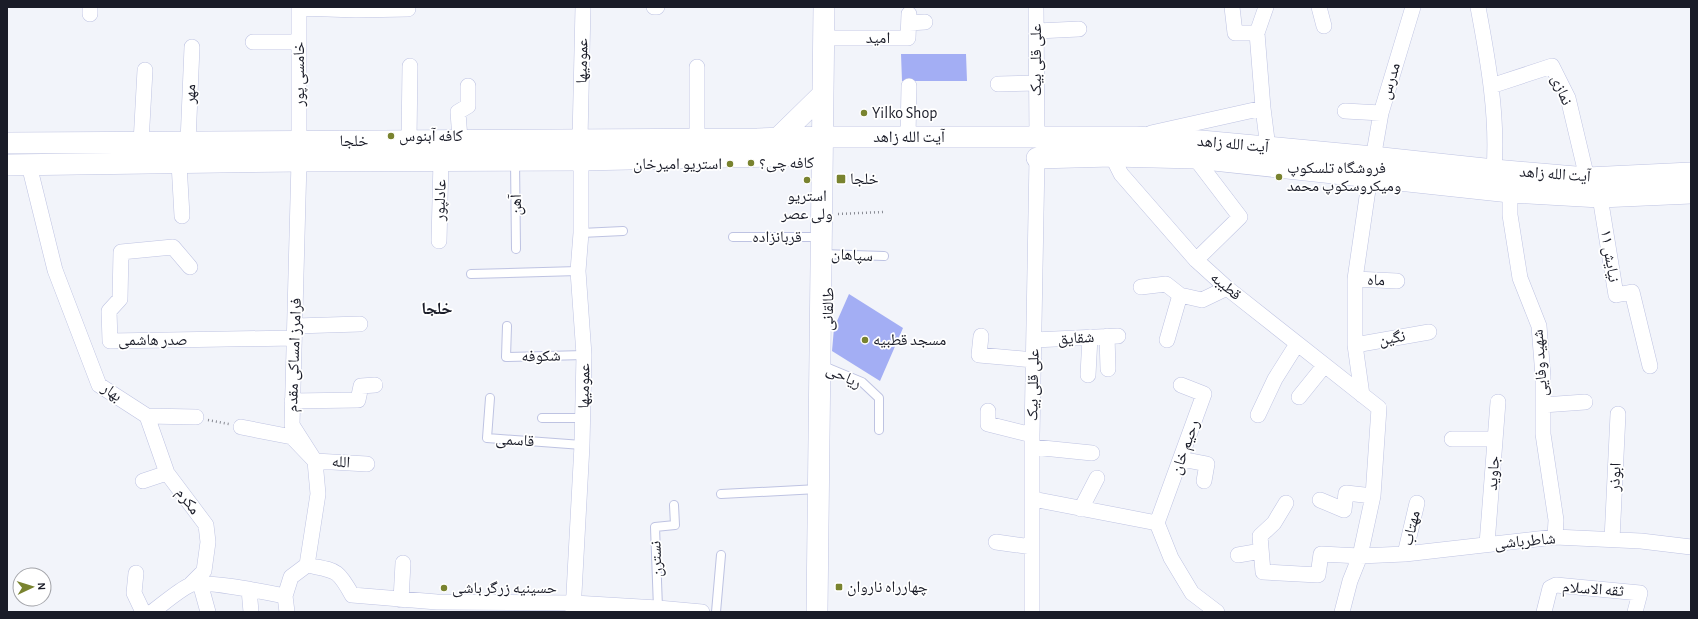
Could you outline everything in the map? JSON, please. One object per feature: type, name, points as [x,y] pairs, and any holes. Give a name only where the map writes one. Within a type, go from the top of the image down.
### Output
[{"type":"main road","name":"طالقانی","points":[[817,612],[818,489],[824,366],[824,248],[822,193],[824,143],[822,95],[830,38],[824,7]]},
{"type":"main road","points":[[822,95],[767,148],[807,172],[818,183],[822,193]]},
{"type":"main road","name":"آیت الله زاهد","points":[[824,143],[908,137],[1112,156],[1195,158],[1371,167],[1494,170],[1587,178],[1691,173]]},
{"type":"main road","name":"آیت الله زاهد","points":[[1037,148],[1136,137],[1201,141],[1268,148],[1510,192],[1600,197],[1691,193]]},
{"type":"main road","name":"خلجا","points":[[361,151],[409,140],[696,139],[767,148]]},
{"type":"main road","name":"خلجا","points":[[7,143],[188,142],[299,151],[361,151],[441,160],[581,160],[824,143]]},
{"type":"main road","points":[[81,143],[82,164]]},
{"type":"main road","name":"خلجا","points":[[7,165],[179,163],[299,151]]},
{"type":"street","points":[[299,7],[356,10],[408,8]]},
{"type":"street","name":"خامسی پور","points":[[299,7],[299,151]]},
{"type":"street","name":"عمومیها","points":[[580,139],[583,7]]},
{"type":"street","name":"علی قلی بیک","points":[[1032,612],[1037,148],[1036,7]]},
{"type":"street","points":[[1232,7],[1235,33],[1257,33]]},
{"type":"street","points":[[1266,7],[1257,33],[1268,148]]},
{"type":"street","points":[[1319,7],[1324,26]]},
{"type":"street","name":"مدرس","points":[[1371,167],[1381,113],[1412,7]]},
{"type":"street","points":[[1478,7],[1489,65],[1496,146],[1494,170]]},
{"type":"street","name":"امید","points":[[830,38],[908,38],[909,18],[925,22]]},
{"type":"street","points":[[1037,31],[1078,28]]},
{"type":"street","points":[[253,42],[299,42]]},
{"type":"street","name":"مهر","points":[[188,142],[192,47]]},
{"type":"street","points":[[409,140],[410,66]]},
{"type":"street","name":"نمازی","points":[[1491,86],[1552,66],[1568,98],[1587,178]]},
{"type":"street","points":[[696,139],[698,67]]},
{"type":"street","points":[[141,142],[145,70]]},
{"type":"street","points":[[998,84],[1037,83]]},
{"type":"street","points":[[460,140],[458,112],[468,106],[468,86]]},
{"type":"street","points":[[908,137],[909,86]]},
{"type":"street","points":[[1136,137],[1263,108]]},
{"type":"street","points":[[1346,111],[1381,113]]},
{"type":"street","name":"فرامرز امساکی مقدم","points":[[299,151],[292,425],[315,461],[318,494],[306,565]]},
{"type":"street","name":"قطیبه","points":[[1112,156],[1121,174],[1196,260],[1324,366],[1379,408],[1373,496],[1360,556]]},
{"type":"street","points":[[1195,158],[1240,217],[1196,260]]},
{"type":"street","name":"عادلپور","points":[[439,240],[441,160]]},
{"type":"street","name":"عمومیها","points":[[573,608],[583,418],[584,355],[578,271],[581,233],[581,160]]},
{"type":"street","points":[[179,163],[182,216]]},
{"type":"street","name":"بهار","points":[[29,165],[55,270],[99,385],[147,416]]},
{"type":"street","points":[[1362,395],[1355,345],[1355,279],[1371,167]]},
{"type":"street","name":"شهید وفایی","points":[[1510,192],[1510,215],[1520,278],[1539,326],[1543,434],[1556,520],[1555,537]]},
{"type":"street","name":"نیایش ۱۱","points":[[1600,197],[1616,295],[1632,292],[1650,366]]},
{"type":"street","name":"صدر هاشمی","points":[[190,266],[174,247],[121,252],[120,299],[109,312],[110,340],[294,332]]},
{"type":"street","name":"ماه","points":[[1355,279],[1397,281]]},
{"type":"street","points":[[1141,287],[1166,284],[1180,295],[1202,300],[1228,288]]},
{"type":"street","points":[[1167,340],[1180,295]]},
{"type":"street","points":[[294,332],[360,324]]},
{"type":"street","name":"نگین","points":[[1355,345],[1429,332]]},
{"type":"street","points":[[981,336],[979,355],[1034,360]]},
{"type":"street","name":"شقایق","points":[[1034,340],[1112,336],[1108,369]]},
{"type":"street","points":[[1088,375],[1090,337]]},
{"type":"street","points":[[1258,415],[1275,379],[1297,344]]},
{"type":"street","points":[[1299,397],[1324,366]]},
{"type":"street","points":[[292,401],[358,400],[361,386],[375,385]]},
{"type":"street","name":"رحیم خان","points":[[1156,523],[1204,394],[1181,385]]},
{"type":"street","name":"جاوید","points":[[1488,544],[1498,402]]},
{"type":"street","points":[[1543,405],[1585,402]]},
{"type":"street","points":[[988,411],[988,424],[1033,441],[1092,453]]},
{"type":"street","name":"ابوذر","points":[[1612,540],[1618,414]]},
{"type":"street","points":[[147,416],[196,417]]},
{"type":"street","name":"مکرم","points":[[147,416],[167,474],[206,525],[208,542],[204,571],[195,584],[152,612]]},
{"type":"street","points":[[241,427],[292,437],[315,461]]},
{"type":"street","points":[[1452,439],[1495,439]]},
{"type":"street","points":[[1181,459],[1207,464],[1204,481]]},
{"type":"street","name":"الله","points":[[315,461],[367,464]]},
{"type":"street","points":[[143,481],[167,474]]},
{"type":"street","points":[[1081,509],[1097,478]]},
{"type":"street","points":[[1320,500],[1344,510],[1346,493],[1373,496]]},
{"type":"street","points":[[1033,499],[1156,523],[1171,558],[1192,593],[1217,612]]},
{"type":"street","points":[[1238,555],[1261,551],[1260,536],[1274,523],[1286,503]]},
{"type":"street","name":"مهتاب","points":[[1405,554],[1417,503]]},
{"type":"street","name":"شاطرباشی","points":[[1261,551],[1263,572],[1318,575],[1321,554],[1360,556],[1405,554],[1555,537],[1612,540],[1691,548]]},
{"type":"street","points":[[996,542],[1032,547]]},
{"type":"street","points":[[1342,612],[1350,581],[1360,556]]},
{"type":"street","points":[[401,600],[403,563]]},
{"type":"street","points":[[287,612],[285,596],[291,577],[306,565],[333,570],[342,576],[352,595],[401,600],[436,607],[658,608],[700,612]]},
{"type":"street","points":[[136,572],[134,593],[143,612]]},
{"type":"street","points":[[195,584],[249,589],[285,596]]},
{"type":"street","points":[[195,584],[208,612]]},
{"type":"street","name":"ثقه الاسلام","points":[[1544,612],[1550,588],[1556,585],[1640,593],[1635,612]]},
{"type":"street","points":[[249,589],[251,612]]},
{"type":"lane","name":"طالقانی","points":[[824,248],[829,214],[824,143],[832,61]]},
{"type":"lane","name":"آهن","points":[[515,160],[516,249]]},
{"type":"lane","points":[[581,233],[623,231]]},
{"type":"lane","name":"قربانزاده","points":[[733,237],[824,248]]},
{"type":"lane","name":"سپاهان","points":[[824,248],[884,256]]},
{"type":"lane","points":[[471,274],[578,271]]},
{"type":"lane","name":"شکوفه","points":[[507,326],[506,357],[584,355]]},
{"type":"lane","name":"طالقانی","points":[[824,366],[826,532]]},
{"type":"lane","name":"ریاحی","points":[[824,366],[862,382],[879,398],[878,430]]},
{"type":"lane","name":"قاسمی","points":[[490,398],[487,438],[582,445]]},
{"type":"lane","points":[[542,418],[583,418]]},
{"type":"lane","points":[[721,494],[818,489]]},
{"type":"lane","name":"نسترن","points":[[658,608],[655,527],[676,525],[674,505]]},
{"type":"lane","points":[[716,612],[721,555]]},
{"type":"path","points":[[829,214],[884,212]]},
{"type":"path","points":[[196,417],[241,427]]},
{"type":"building","points":[[901,54],[966,54],[967,81],[902,81]]},
{"type":"building","name":"مسجد قطبیه","points":[[849,294],[903,328],[880,381],[832,351],[834,328]]},
{"type":"place","name":"Yilko Shop","points":[[864,113]]},
{"type":"place","name":"کافه آبنوس","points":[[391,136]]},
{"type":"place","name":"کافه چی؟","points":[[751,163]]},
{"type":"place","name":"استریو امیرخان","points":[[730,164]]},
{"type":"place","name":"فروشگاه تلسکوپ ومیکروسکوپ محمد","points":[[1279,177]]},
{"type":"place","name":"خلجا","points":[[841,179]]},
{"type":"place","name":"استریو ولی عصر","points":[[807,180]]},
{"type":"place","name":"مسجد قطبیه","points":[[865,340]]},
{"type":"place","name":"چهارراه ناروان","points":[[839,587]]},
{"type":"place","name":"حسینیه زرگر باشی","points":[[444,588]]},
{"type":"district","name":"خلجا","points":[[437,308]]}]
